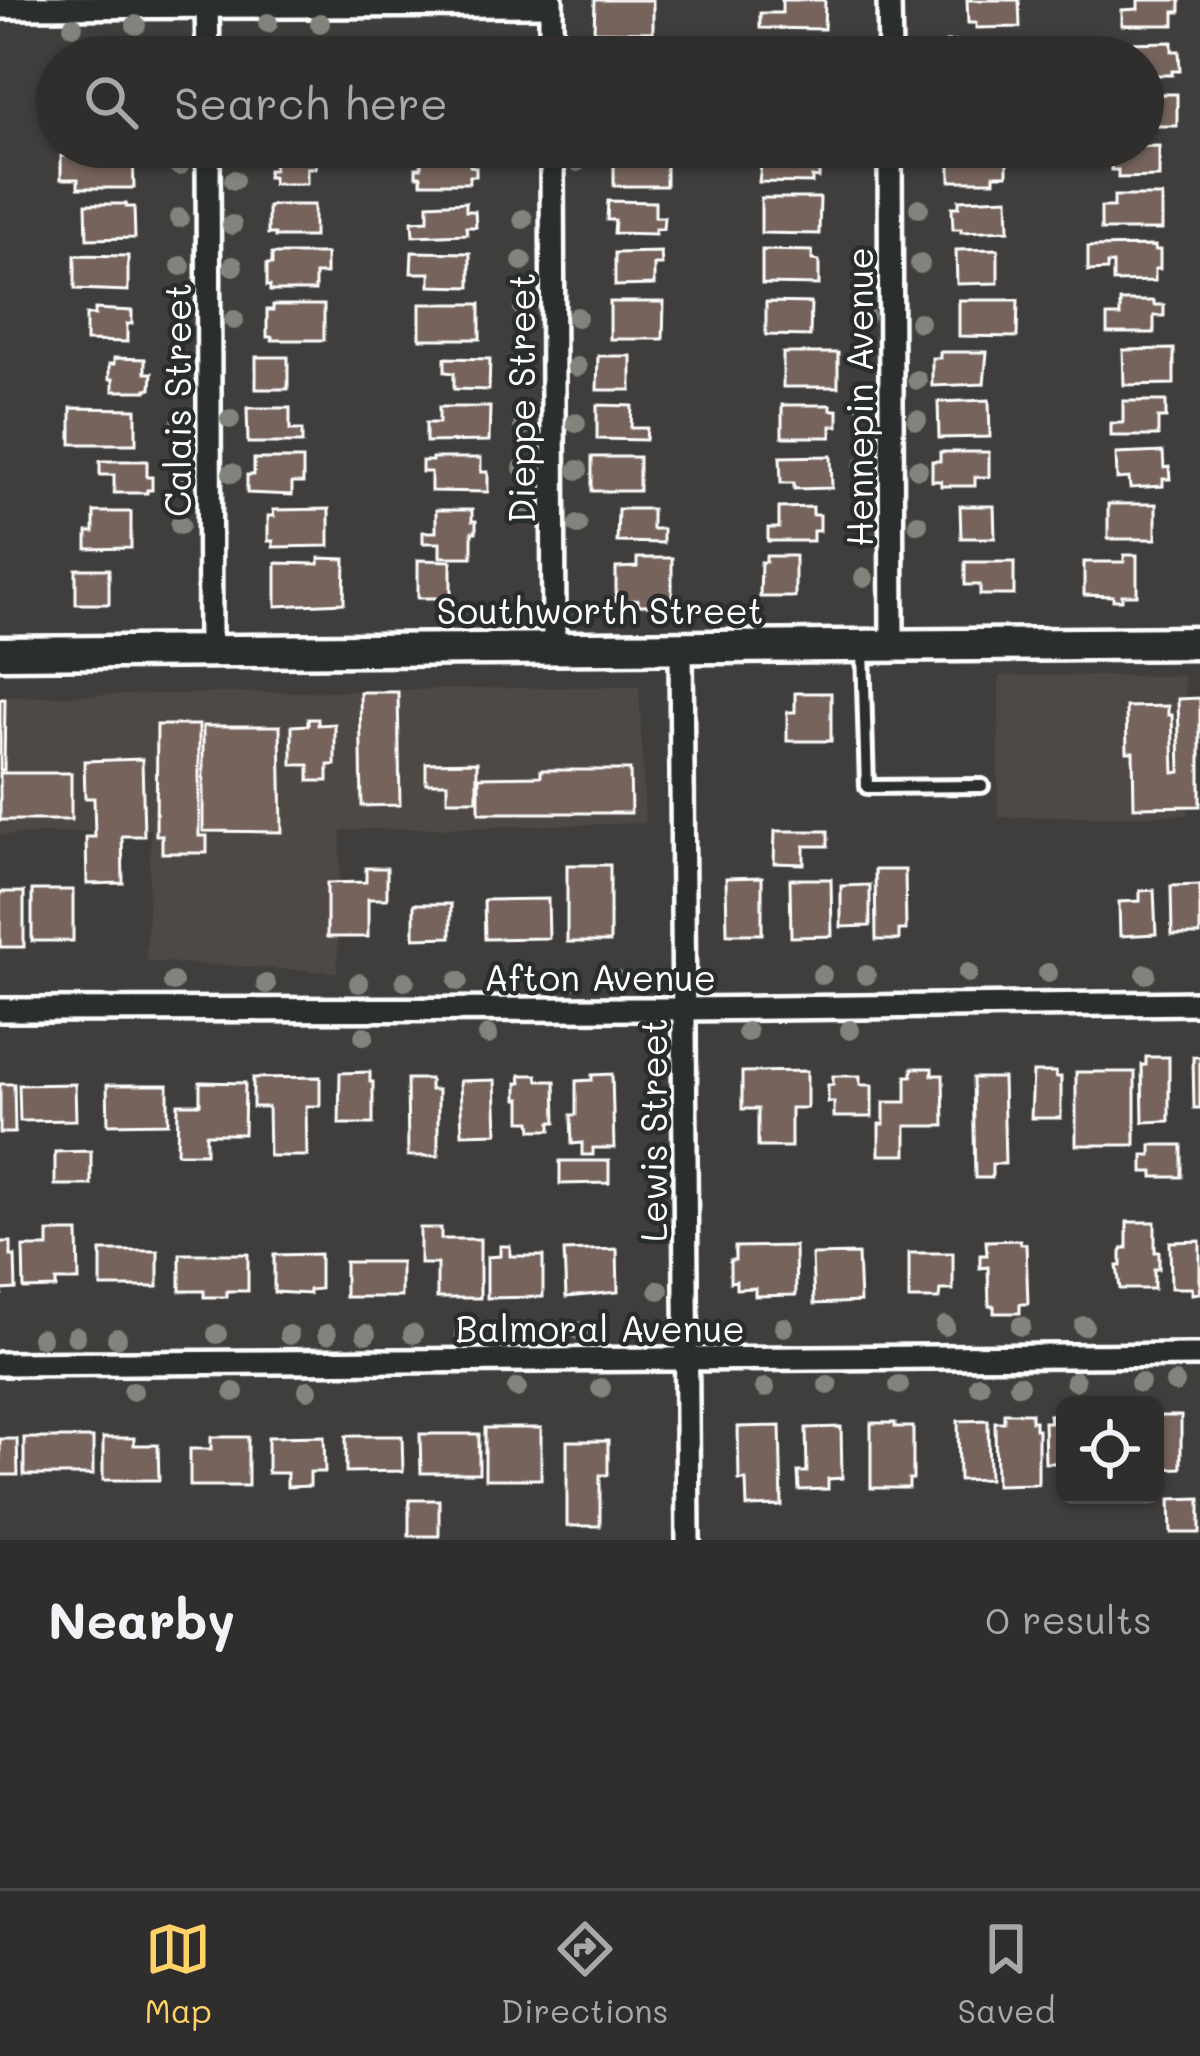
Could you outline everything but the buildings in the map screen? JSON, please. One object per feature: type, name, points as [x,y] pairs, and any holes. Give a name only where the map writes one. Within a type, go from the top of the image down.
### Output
[{"type":"main road","name":"Southworth Street","points":[[0,653],[1200,644]]},
{"type":"street","points":[[890,0],[890,36]]},
{"type":"street","points":[[0,7],[551,3],[551,36]]},
{"type":"street","points":[[208,6],[208,36]]},
{"type":"street","name":"Calais Street","points":[[208,168],[210,652]]},
{"type":"street","name":"Dieppe Street","points":[[552,168],[554,649]]},
{"type":"street","name":"Hennepin Avenue","points":[[877,646],[889,168]]},
{"type":"street","name":"Lewis Street","points":[[681,648],[688,1540]]},
{"type":"street","name":"Afton Avenue","points":[[0,1010],[1200,1003]]},
{"type":"street","name":"Balmoral Avenue","points":[[0,1364],[1200,1355]]},
{"type":"lane","points":[[877,646],[867,788],[982,786]]},
{"type":"shaded area","points":[[999,676],[1184,676],[1188,815],[998,817]]},
{"type":"shaded area","points":[[639,686],[645,823],[341,830],[337,972],[146,961],[151,829],[0,835],[0,697]]}]
